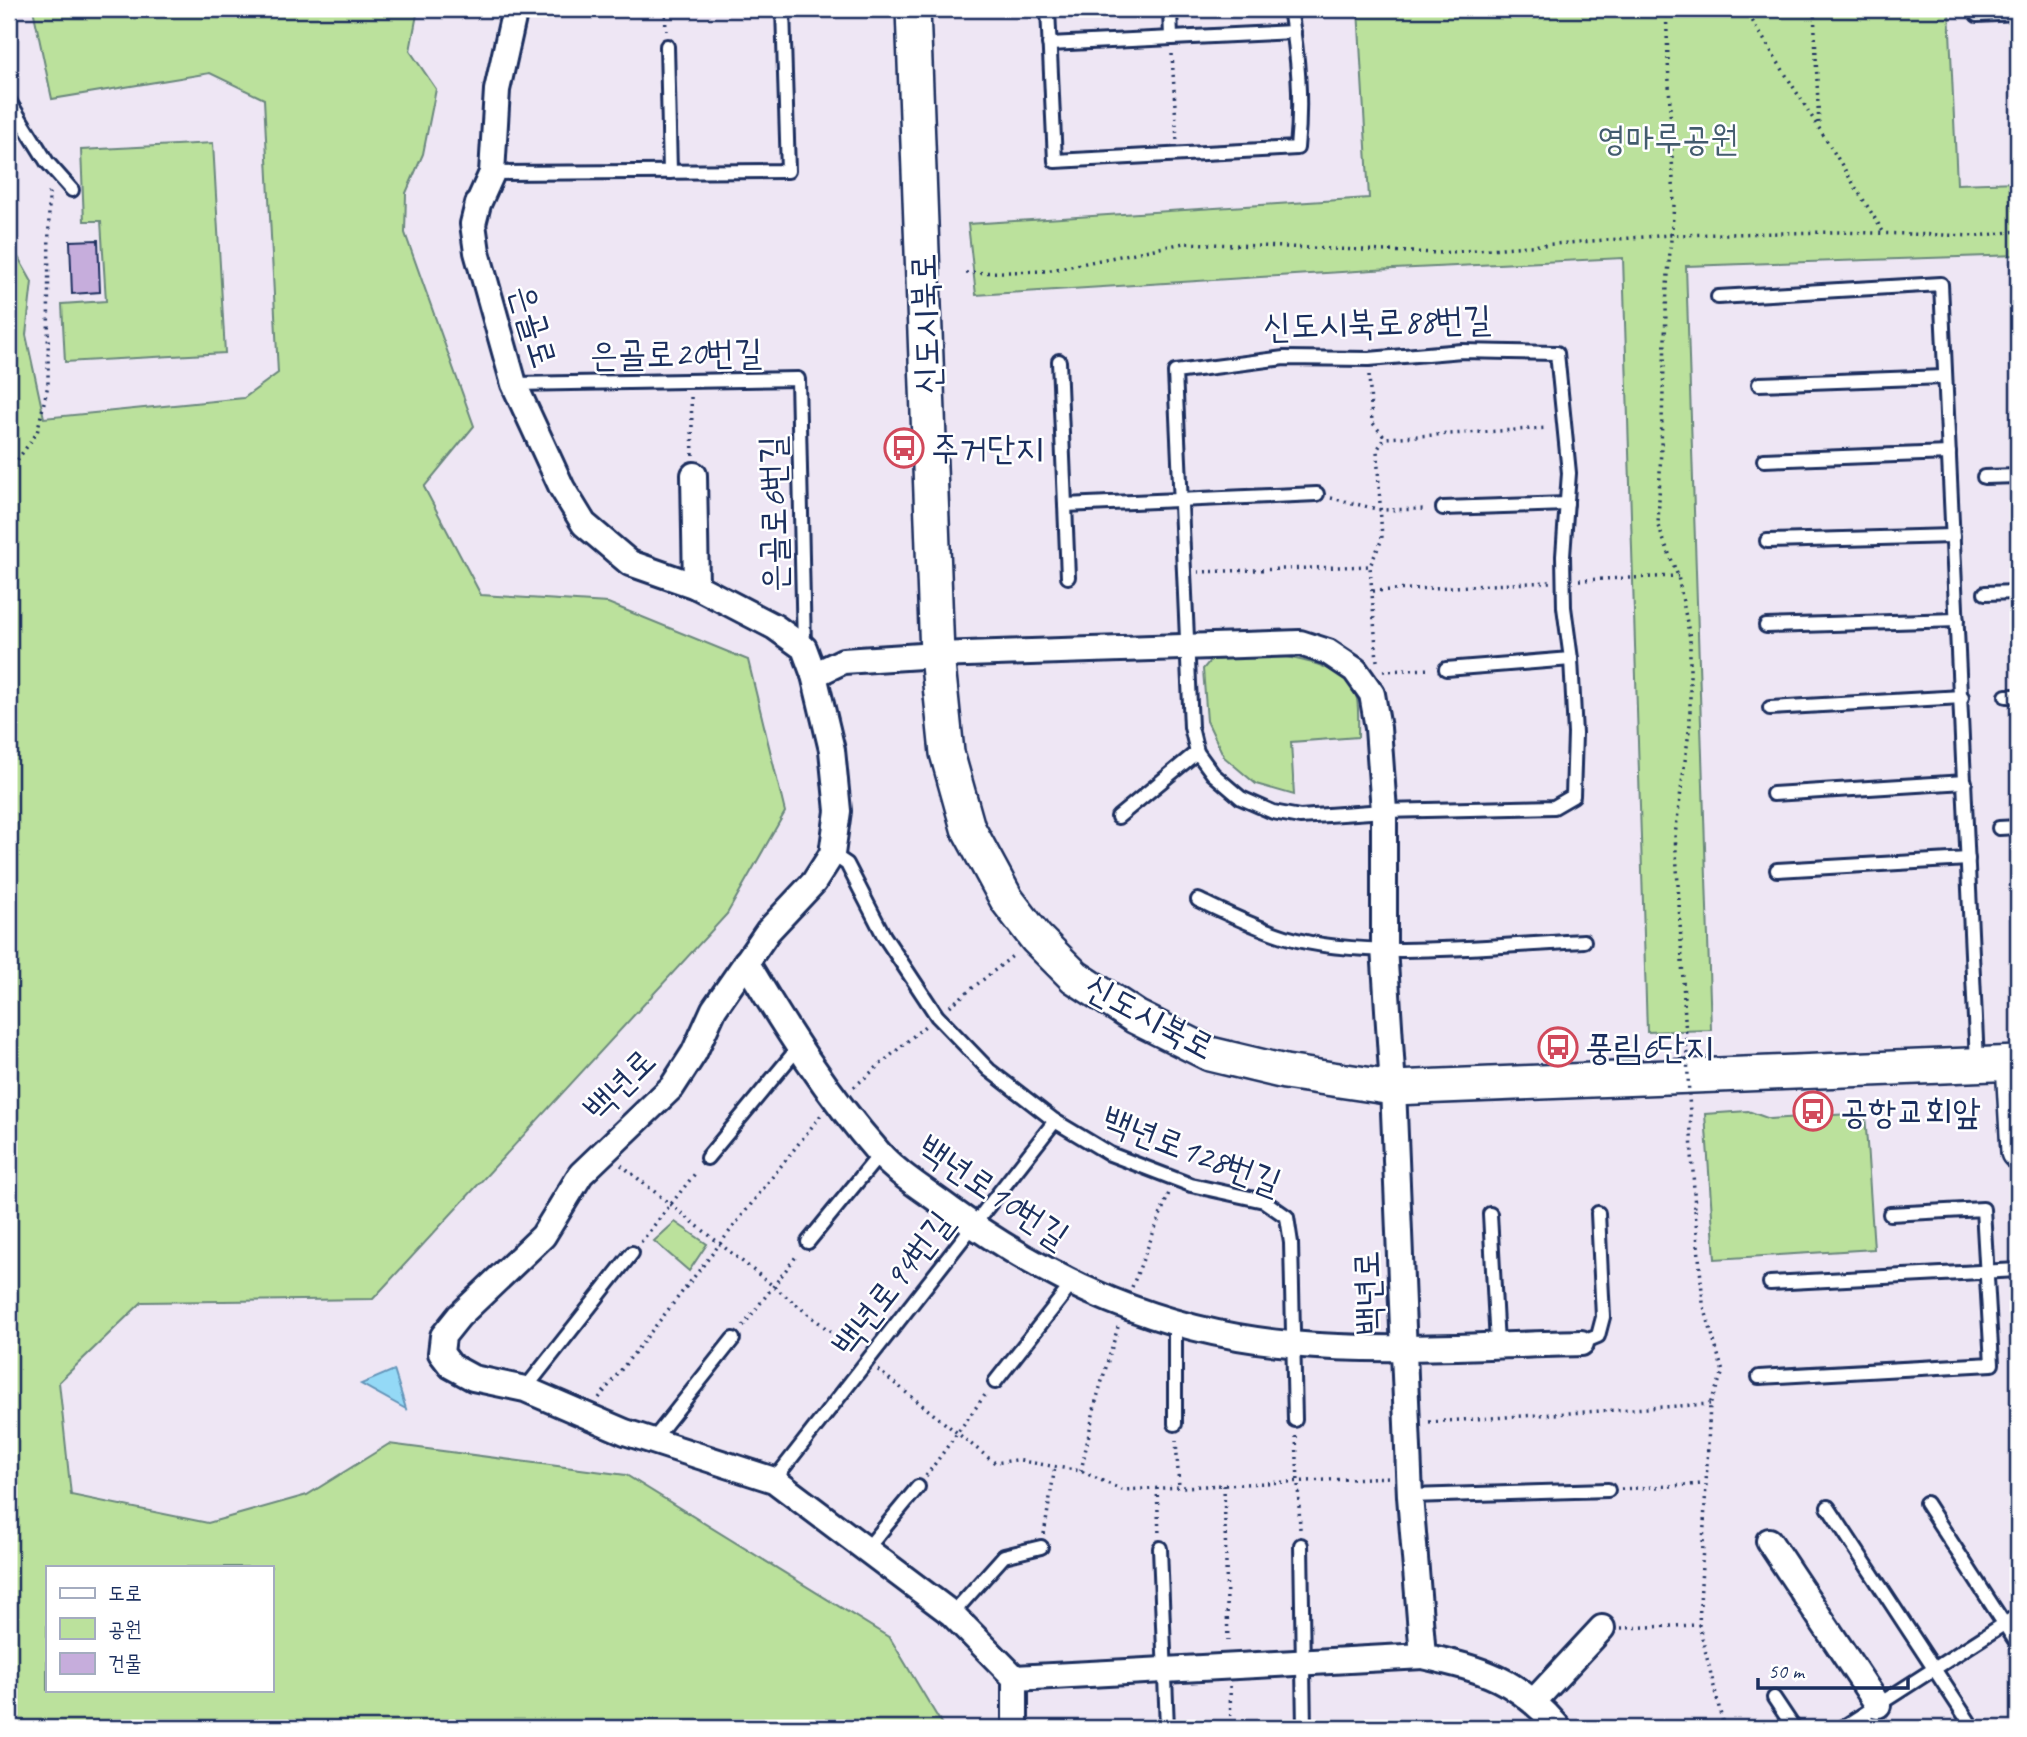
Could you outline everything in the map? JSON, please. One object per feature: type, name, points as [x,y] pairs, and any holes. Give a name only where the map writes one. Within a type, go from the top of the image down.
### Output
[{"type":"street","name":"은골로","points":[[515,9],[496,90],[492,173],[478,204],[473,224],[477,251],[514,384],[562,488],[584,524],[630,563],[696,586],[775,627],[804,648]]},
{"type":"street","name":"신도시북로","points":[[913,9],[937,655],[947,753],[968,828],[1007,900],[1036,937],[1075,977],[1136,1017],[1210,1054],[1285,1072],[1394,1088],[1978,1063],[2015,1064]]},
{"type":"street","points":[[694,475],[696,586]]},
{"type":"street","points":[[804,648],[814,675],[843,661],[937,655],[1300,643],[1328,652],[1355,670],[1372,694],[1378,727],[1384,810],[1384,947],[1394,1088]]},
{"type":"street","name":"백년로","points":[[814,675],[835,774],[838,811],[832,854],[814,882],[768,930],[713,1009],[694,1053],[672,1087],[588,1166],[543,1236],[459,1315],[443,1336],[441,1353],[451,1366],[473,1378],[526,1389],[585,1415],[653,1440],[774,1480],[952,1614],[1015,1678]]},
{"type":"street","name":"백년로10번길","points":[[746,962],[798,1048],[837,1101],[897,1171],[973,1225],[1072,1284],[1175,1325],[1293,1344],[1404,1349],[1581,1343]]},
{"type":"street","points":[[2015,1064],[2018,1152]]},
{"type":"street","name":"백년로","points":[[1394,1088],[1410,1496],[1423,1656]]},
{"type":"street","points":[[1769,1542],[1871,1716]]},
{"type":"street","points":[[1535,1700],[1602,1628]]},
{"type":"street","points":[[1015,1728],[1015,1678],[1423,1656],[1502,1678],[1535,1700],[1559,1728]]},
{"type":"lane","points":[[492,173],[788,171],[783,9]]},
{"type":"lane","points":[[1048,9],[1055,161],[1297,148],[1301,105],[1290,9]]},
{"type":"lane","points":[[1170,9],[1171,38]]},
{"type":"lane","points":[[1977,15],[2018,13]]},
{"type":"lane","points":[[1049,44],[1294,33]]},
{"type":"lane","points":[[667,46],[670,172]]},
{"type":"lane","points":[[9,101],[47,162],[72,191]]},
{"type":"lane","points":[[1718,297],[1941,284],[1978,1063]]},
{"type":"lane","name":"신도시북로88번길","points":[[1462,351],[1557,353],[1564,427],[1569,473],[1564,581],[1575,734],[1573,796],[1554,807],[1384,810],[1300,817],[1273,812],[1241,799],[1213,774],[1197,752],[1191,727],[1185,646],[1175,372],[1284,358],[1369,359],[1462,351]]},
{"type":"lane","points":[[1059,361],[1068,577]]},
{"type":"lane","points":[[1759,384],[1944,377]]},
{"type":"lane","name":"은골로20번길","points":[[514,384],[798,379]]},
{"type":"lane","name":"은골로6번길","points":[[798,379],[804,648]]},
{"type":"lane","points":[[1764,460],[1949,453]]},
{"type":"lane","points":[[1984,477],[2018,476]]},
{"type":"lane","points":[[1065,505],[1317,494]]},
{"type":"lane","points":[[1443,508],[1567,504]]},
{"type":"lane","points":[[1767,541],[1953,536]]},
{"type":"lane","points":[[1985,593],[2018,592]]},
{"type":"lane","points":[[1766,626],[1957,620]]},
{"type":"lane","points":[[1446,669],[1571,659]]},
{"type":"lane","points":[[1770,708],[1962,697]]},
{"type":"lane","points":[[1118,817],[1197,752]]},
{"type":"lane","points":[[1773,794],[1965,782]]},
{"type":"lane","points":[[1999,828],[2018,827]]},
{"type":"lane","name":"백년로128번길","points":[[832,854],[847,864],[884,936],[937,1016],[989,1070],[1055,1121],[1110,1154],[1191,1185],[1264,1201],[1287,1217],[1291,1243],[1293,1344]]},
{"type":"lane","points":[[1777,870],[1968,859]]},
{"type":"lane","points":[[1198,901],[1287,937],[1327,945],[1384,947],[1584,942]]},
{"type":"lane","points":[[707,1158],[798,1048]]},
{"type":"lane","name":"백년로94번길","points":[[774,1480],[1055,1121]]},
{"type":"lane","name":"백년로10번길","points":[[808,1242],[880,1154]]},
{"type":"lane","points":[[1759,1377],[1992,1364],[1983,1209],[1891,1214]]},
{"type":"lane","points":[[1581,1343],[1598,1336],[1602,1317],[1598,1213]]},
{"type":"lane","points":[[1490,1214],[1497,1344]]},
{"type":"lane","points":[[526,1389],[632,1252]]},
{"type":"lane","points":[[1770,1283],[2018,1270]]},
{"type":"lane","name":"백년로10번길","points":[[995,1382],[1072,1284]]},
{"type":"lane","points":[[1175,1325],[1175,1424]]},
{"type":"lane","points":[[653,1440],[733,1339]]},
{"type":"lane","points":[[1293,1344],[1295,1420]]},
{"type":"lane","points":[[865,1551],[918,1486]]},
{"type":"lane","points":[[1410,1496],[1608,1490]]},
{"type":"lane","points":[[1926,1503],[2018,1645]]},
{"type":"lane","points":[[1828,1507],[1973,1728]]},
{"type":"lane","points":[[1301,1545],[1304,1728]]},
{"type":"lane","points":[[952,1614],[1004,1556],[1041,1546]]},
{"type":"lane","points":[[1160,1548],[1167,1728]]},
{"type":"lane","points":[[1842,1728],[1871,1716],[1934,1669],[2018,1615]]},
{"type":"lane","points":[[1774,1698],[1794,1728]]},
{"type":"path","points":[[665,9],[667,46]]},
{"type":"path","points":[[1666,9],[1674,205],[1670,235],[1658,526],[1678,576],[1690,638],[1690,724],[1675,835],[1695,1210],[1703,1303],[1723,1372],[1710,1404],[1699,1625],[1724,1728]]},
{"type":"path","points":[[1745,9],[1884,233]]},
{"type":"path","points":[[1814,9],[1819,131]]},
{"type":"path","points":[[1171,38],[1178,154]]},
{"type":"path","points":[[9,471],[37,433],[48,385],[51,261],[47,162]]},
{"type":"path","points":[[966,272],[1046,271],[1184,243],[1437,253],[1670,235],[1884,233],[1978,236],[2018,231]]},
{"type":"path","points":[[1369,359],[1372,422],[1385,438]]},
{"type":"path","points":[[690,381],[694,475]]},
{"type":"path","points":[[1385,438],[1564,427]]},
{"type":"path","points":[[1385,438],[1377,450],[1382,539],[1370,565],[1377,671],[1446,669]]},
{"type":"path","points":[[1317,494],[1381,510],[1443,508]]},
{"type":"path","points":[[1182,573],[1370,565]]},
{"type":"path","points":[[1373,591],[1678,576]]},
{"type":"path","points":[[585,1415],[824,1111],[1036,937]]},
{"type":"path","points":[[632,1252],[707,1158]]},
{"type":"path","points":[[733,1339],[808,1242]]},
{"type":"path","points":[[918,1486],[995,1382]]},
{"type":"path","points":[[1407,1423],[1710,1404]]},
{"type":"path","points":[[1295,1420],[1301,1545]]},
{"type":"path","points":[[1175,1424],[1179,1487]]},
{"type":"path","points":[[1041,1546],[1055,1466]]},
{"type":"path","points":[[1224,1485],[1231,1728]]},
{"type":"path","points":[[1608,1490],[1704,1485]]},
{"type":"path","points":[[1157,1488],[1160,1548]]},
{"type":"path","points":[[1602,1628],[1699,1625]]},
{"type":"green space","points":[[33,9],[418,9],[410,51],[436,89],[423,154],[406,193],[405,233],[474,426],[424,487],[481,595],[608,603],[748,660],[785,812],[727,914],[373,1299],[142,1302],[59,1382],[71,1495],[208,1523],[307,1495],[389,1444],[626,1475],[890,1638],[944,1728],[9,1728],[9,241],[32,282],[26,335],[44,418],[244,398],[278,373],[264,99],[210,73],[52,99]]},
{"type":"green space","name":"영마루공원","points":[[1358,9],[1949,9],[1957,184],[2018,182],[2018,255],[1686,266],[1711,1030],[1647,1032],[1623,258],[1373,270],[976,295],[968,224],[1369,198]]},
{"type":"green space","points":[[213,143],[225,353],[65,362],[62,304],[106,301],[101,221],[84,221],[81,150]]},
{"type":"green space","points":[[1275,655],[1324,666],[1345,679],[1357,699],[1358,737],[1291,742],[1294,795],[1256,784],[1224,757],[1207,721],[1203,669],[1214,656]]},
{"type":"green space","points":[[1748,1111],[1770,1119],[1865,1113],[1874,1249],[1715,1259],[1705,1114]]},
{"type":"green space","points":[[675,1222],[707,1244],[689,1271],[654,1241]]},
{"type":"water","points":[[394,1370],[406,1409],[361,1384]]},
{"type":"building","points":[[98,240],[100,292],[72,294],[70,241]]},
{"type":"place","name":"주거단지","points":[[904,448]]},
{"type":"place","name":"풍림6단지","points":[[1558,1047]]},
{"type":"place","name":"공항교회앞","points":[[1813,1111]]}]
